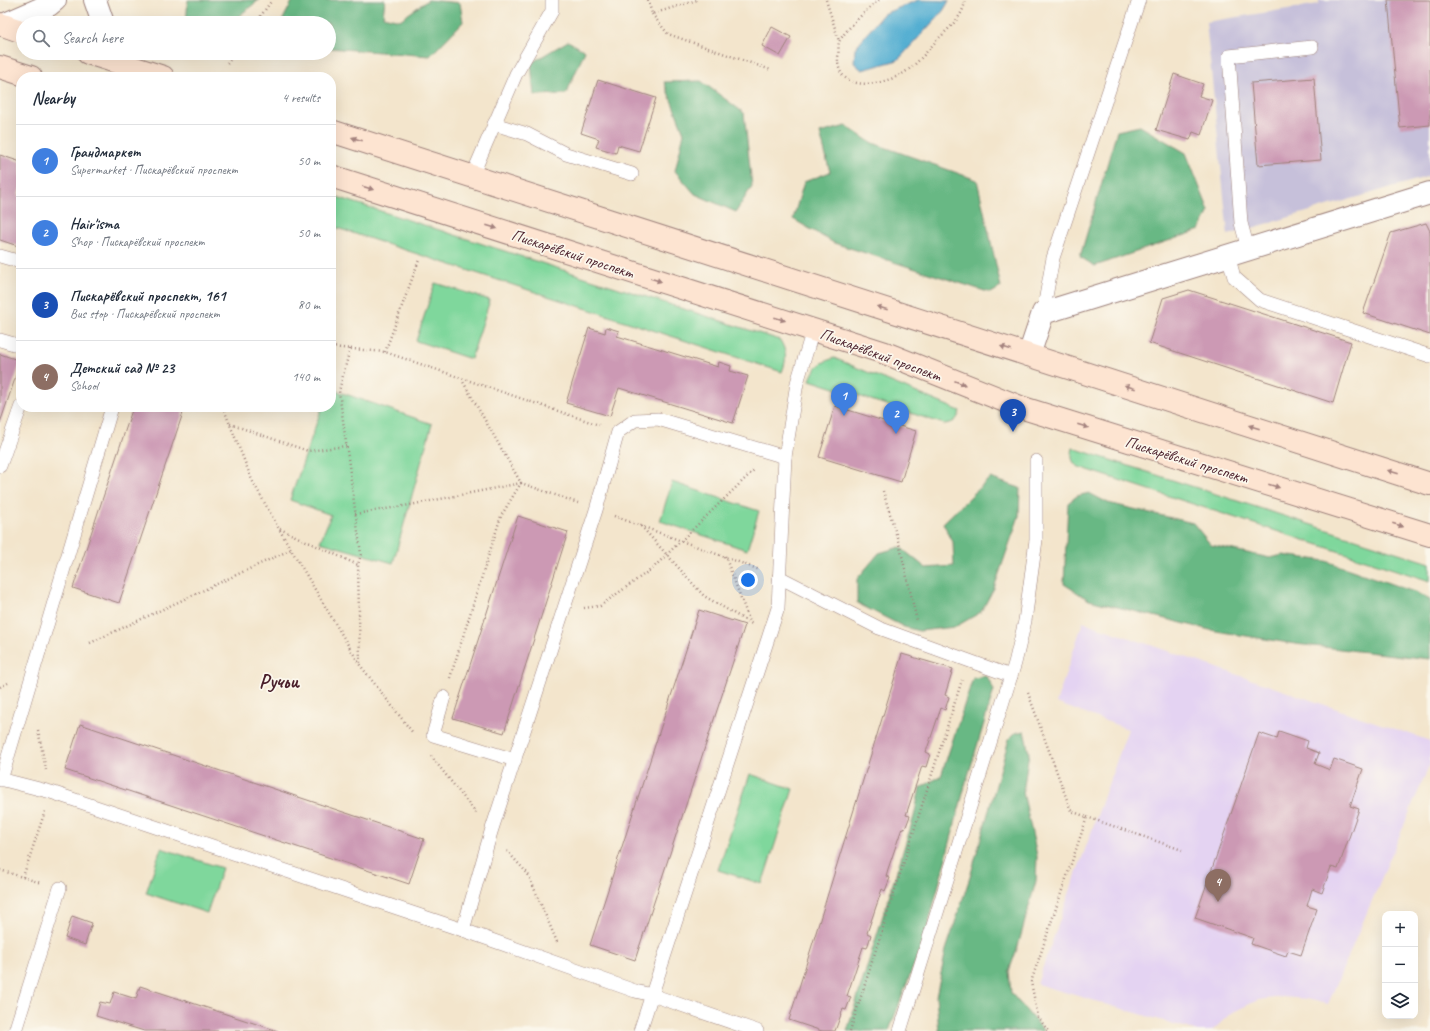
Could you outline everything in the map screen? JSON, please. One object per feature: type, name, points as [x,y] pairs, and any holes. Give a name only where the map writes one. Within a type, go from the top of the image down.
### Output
[{"type":"main road","points":[[122,60],[151,72]]},
{"type":"main road","points":[[0,67],[16,72]]},
{"type":"main road","points":[[336,133],[1430,484]]},
{"type":"main road","name":"Пискарёвский проспект","points":[[336,178],[885,353],[1020,406],[1430,535]]},
{"type":"street","points":[[29,16],[49,5],[54,0]]},
{"type":"street","points":[[95,0],[101,16]]},
{"type":"street","points":[[1028,355],[1043,313],[1430,193]]},
{"type":"lane","points":[[472,176],[516,74],[552,11],[552,0]]},
{"type":"lane","points":[[1043,313],[1053,258],[1139,0]]},
{"type":"lane","points":[[1312,47],[1229,56],[1241,223],[1234,277],[1260,300],[1430,356]]},
{"type":"lane","points":[[494,124],[527,134],[566,154],[632,174]]},
{"type":"lane","points":[[0,256],[16,261]]},
{"type":"lane","points":[[640,1031],[778,608],[785,457],[797,383],[813,330]]},
{"type":"lane","points":[[0,340],[16,345]]},
{"type":"lane","points":[[0,466],[19,412]]},
{"type":"lane","points":[[110,412],[0,780],[51,792],[463,930],[634,991],[652,995],[757,1031]]},
{"type":"lane","points":[[463,930],[491,832],[596,510],[618,432],[635,420],[658,419],[785,457]]},
{"type":"lane","points":[[900,1031],[1013,670],[1025,621],[1036,540],[1036,461]]},
{"type":"lane","points":[[779,577],[879,628],[968,660],[1013,670]]},
{"type":"lane","points":[[444,697],[433,735],[515,760]]},
{"type":"lane","points":[[15,1031],[60,888]]},
{"type":"path","points":[[261,16],[272,0]]},
{"type":"path","points":[[648,0],[652,14],[668,34],[771,70]]},
{"type":"path","points":[[652,14],[696,0]]},
{"type":"path","points":[[826,0],[839,42],[838,64],[841,73],[850,81],[861,85],[898,76],[914,65],[956,21],[964,7],[965,0]]},
{"type":"path","points":[[839,42],[866,9],[879,0]]},
{"type":"path","points":[[227,64],[230,60]]},
{"type":"path","points":[[385,352],[419,260]]},
{"type":"path","points":[[336,348],[385,352],[618,432]]},
{"type":"path","points":[[350,349],[339,391],[361,554],[358,565],[360,665]]},
{"type":"path","points":[[462,379],[521,483]]},
{"type":"path","points":[[225,412],[252,480],[279,529],[360,665],[418,739]]},
{"type":"path","points":[[229,424],[308,451],[346,446]]},
{"type":"path","points":[[565,606],[589,608],[600,606],[653,568],[771,454]]},
{"type":"path","points":[[355,514],[410,505],[521,483],[682,540],[779,577]]},
{"type":"path","points":[[444,697],[500,516],[521,483]]},
{"type":"path","points":[[883,492],[900,547],[922,644]]},
{"type":"path","points":[[641,526],[704,596],[770,634]]},
{"type":"path","points":[[279,529],[358,565]]},
{"type":"path","points":[[90,643],[292,550]]},
{"type":"path","points":[[725,556],[750,622]]},
{"type":"path","points":[[850,1031],[968,660]]},
{"type":"path","points":[[1013,670],[1022,676],[1071,811],[1182,850]]},
{"type":"path","points":[[23,877],[51,792],[37,723]]},
{"type":"path","points":[[428,752],[491,832],[528,874],[568,968]]},
{"type":"path","points":[[1048,1031],[1038,1017],[1031,982],[1087,817]]},
{"type":"path","points":[[0,870],[60,888]]},
{"type":"shaded area","points":[[1319,0],[1430,0],[1430,176],[1228,235],[1206,22],[1319,4]]},
{"type":"shaded area","points":[[1083,622],[1430,741],[1430,764],[1328,1004],[1307,999],[1282,997],[1258,1000],[1231,1013],[1212,1031],[1198,1031],[1037,984],[1128,729],[1056,703]]},
{"type":"green space","points":[[188,0],[259,0],[239,16],[187,16]]},
{"type":"green space","points":[[293,0],[385,0],[383,16],[400,20],[428,0],[460,3],[463,22],[430,56],[336,49],[336,16],[285,16]]},
{"type":"green space","points":[[568,41],[585,51],[566,94],[534,95],[531,63]]},
{"type":"green space","points":[[701,81],[744,113],[752,186],[736,212],[695,194],[675,171],[684,133],[664,82]]},
{"type":"green space","points":[[846,126],[870,142],[977,180],[1001,287],[991,293],[834,243],[793,219],[804,182],[830,172],[820,133]]},
{"type":"green space","points":[[1140,126],[1186,153],[1209,211],[1200,230],[1095,266],[1080,257],[1117,131]]},
{"type":"green space","points":[[336,197],[780,340],[786,356],[782,372],[336,228]]},
{"type":"green space","points":[[435,283],[490,300],[471,359],[416,341]]},
{"type":"green space","points":[[834,358],[960,411],[958,417],[953,422],[944,424],[810,380],[816,368]]},
{"type":"green space","points":[[336,391],[432,424],[393,563],[320,542],[331,515],[290,500],[320,412],[336,412]]},
{"type":"green space","points":[[1073,448],[1430,563],[1430,581],[1079,467],[1072,459]]},
{"type":"green space","points":[[990,478],[1020,488],[1019,516],[994,588],[981,612],[955,627],[919,631],[904,627],[857,603],[857,579],[879,553],[900,547],[926,568],[954,566],[953,542],[943,523]]},
{"type":"green space","points":[[672,482],[759,511],[747,550],[660,521]]},
{"type":"green space","points":[[1089,493],[1108,503],[1193,523],[1211,545],[1270,558],[1283,555],[1326,561],[1417,593],[1430,600],[1430,659],[1295,644],[1210,630],[1089,600],[1064,584],[1068,503],[1077,496]]},
{"type":"green space","points":[[987,676],[994,690],[965,786],[926,933],[889,1031],[847,1031],[914,816],[920,788],[941,776],[973,678]]},
{"type":"green space","points":[[1024,731],[1029,753],[1023,792],[1037,856],[1036,881],[1018,946],[1009,971],[1011,993],[1044,1031],[939,1031],[936,997],[946,950],[970,877],[1009,739],[1015,733]]},
{"type":"green space","points":[[750,774],[793,789],[762,884],[718,870]]},
{"type":"green space","points":[[161,848],[222,868],[207,913],[146,893]]},
{"type":"water","points":[[918,0],[949,1],[943,11],[898,60],[862,70],[854,63],[855,48],[883,14]]},
{"type":"building","points":[[1388,0],[1430,0],[1430,125],[1400,128]]},
{"type":"building","points":[[772,27],[791,37],[780,56],[762,46]]},
{"type":"building","points":[[1174,74],[1203,84],[1199,96],[1212,100],[1201,135],[1193,132],[1190,140],[1156,130]]},
{"type":"building","points":[[1314,78],[1321,160],[1258,165],[1251,83]]},
{"type":"building","points":[[598,80],[656,98],[639,151],[618,145],[616,153],[596,147],[599,139],[581,133]]},
{"type":"building","points":[[0,155],[16,160],[16,245],[0,240]]},
{"type":"building","points":[[1426,223],[1430,231],[1430,335],[1363,313],[1391,233]]},
{"type":"building","points":[[1189,290],[1351,342],[1333,403],[1149,343],[1163,298]]},
{"type":"building","points":[[606,327],[619,331],[617,336],[718,367],[719,362],[731,366],[730,371],[748,376],[733,423],[619,388],[610,416],[566,403],[589,328],[605,333]]},
{"type":"building","points":[[0,354],[16,359],[16,376],[0,423]]},
{"type":"building","points":[[835,406],[916,431],[901,482],[819,457]]},
{"type":"building","points":[[131,412],[183,412],[119,603],[73,588]]},
{"type":"building","points":[[518,516],[568,532],[504,733],[453,718]]},
{"type":"building","points":[[699,610],[745,625],[635,960],[590,945]]},
{"type":"building","points":[[902,654],[953,669],[945,695],[949,697],[945,710],[941,708],[926,752],[930,754],[926,767],[922,766],[906,815],[910,816],[905,829],[902,828],[886,876],[890,878],[885,891],[882,889],[867,933],[871,935],[867,948],[863,947],[847,996],[851,997],[846,1010],[843,1009],[835,1031],[822,1031],[789,1020]]},
{"type":"building","points":[[80,724],[424,839],[409,884],[65,770]]},
{"type":"building","points":[[1279,731],[1308,741],[1306,748],[1319,753],[1315,764],[1330,770],[1334,759],[1363,769],[1350,806],[1359,809],[1338,869],[1331,867],[1322,893],[1312,889],[1307,906],[1317,909],[1301,955],[1288,951],[1286,956],[1251,944],[1253,938],[1195,918],[1259,733],[1277,739]]},
{"type":"building","points":[[72,916],[92,923],[85,945],[65,938]]},
{"type":"building","points":[[140,986],[278,1031],[144,1031],[96,1016],[100,1002],[110,1004],[114,992],[136,999]]},
{"type":"place","name":"Грандмаркет","points":[[844,416]]},
{"type":"place","name":"Пискарёвский проспект, 161","points":[[1013,432]]},
{"type":"place","name":"Hair'isma","points":[[896,434]]},
{"type":"place","name":"Детский сад № 23","points":[[1218,902]]},
{"type":"district","name":"Ручьи","points":[[279,681]]}]
